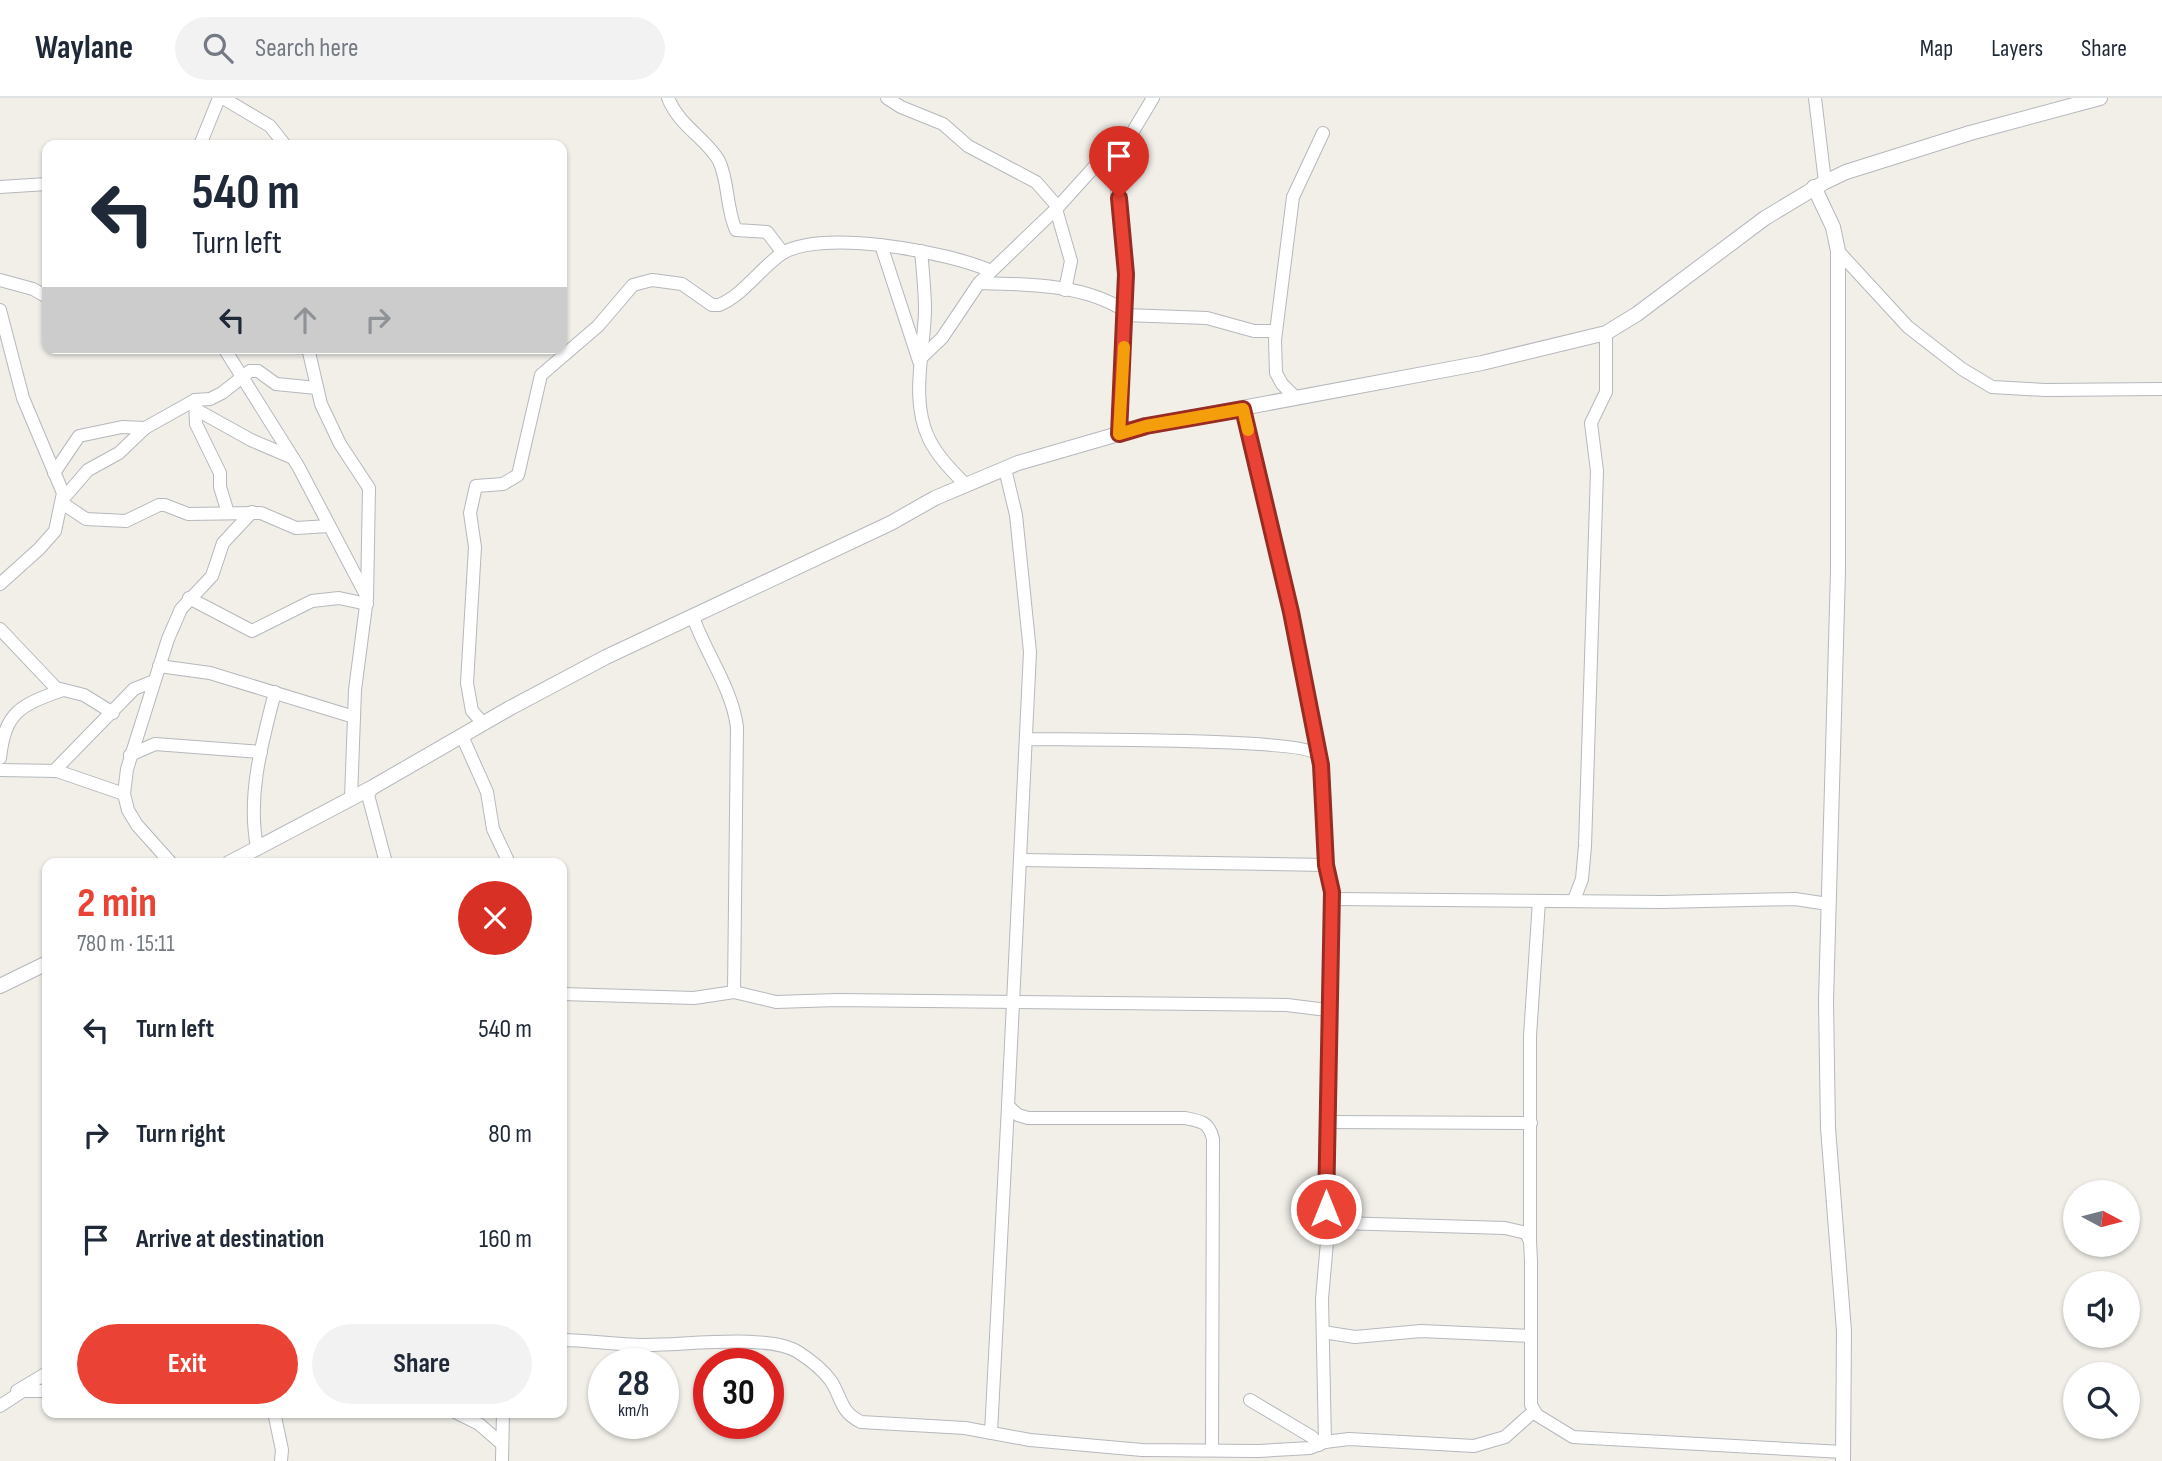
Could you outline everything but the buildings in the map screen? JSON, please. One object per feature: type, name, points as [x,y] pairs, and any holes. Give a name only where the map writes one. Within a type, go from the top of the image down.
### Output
[{"type":"street","points":[[203,140],[221,98],[270,126],[281,140]]},
{"type":"street","points":[[668,98],[693,135],[721,165],[727,203],[736,230],[767,232],[783,253]]},
{"type":"street","points":[[887,98],[901,107],[943,124],[968,146],[1036,182],[1057,208],[1071,261],[1065,290]]},
{"type":"street","points":[[920,362],[942,338],[979,283],[1136,129],[1153,98]]},
{"type":"street","points":[[1533,1412],[1565,1432],[1582,1438],[1843,1457],[1844,1331],[1828,1128],[1828,904],[1838,584],[1838,251],[1820,185],[1815,98]]},
{"type":"street","points":[[238,858],[373,787],[483,723],[606,657],[966,485],[1005,469],[1146,426],[1482,363],[1606,333],[1637,314],[1765,218],[1846,172],[1970,133],[2099,98]]},
{"type":"street","points":[[1296,398],[1282,384],[1276,373],[1276,331],[1293,197],[1323,133]]},
{"type":"street","points":[[1113,151],[1122,226],[1125,313],[1119,434]]},
{"type":"street","points":[[0,187],[42,184]]},
{"type":"street","points":[[567,353],[598,326],[633,285],[652,279],[682,284],[712,305],[719,306],[783,253],[838,243],[881,245],[921,251],[991,271]]},
{"type":"street","points":[[881,245],[920,362]]},
{"type":"street","points":[[921,251],[925,309],[920,362],[925,430],[941,460],[966,485]]},
{"type":"street","points":[[1838,251],[1909,327],[1962,369],[1992,387],[2045,390],[2162,389]]},
{"type":"street","points":[[0,280],[33,289],[42,295]]},
{"type":"street","points":[[979,283],[1065,290],[1105,300],[1125,313],[1207,318],[1254,331],[1276,331]]},
{"type":"street","points":[[0,310],[23,398],[62,493],[55,531],[0,584]]},
{"type":"street","points":[[1574,900],[1582,879],[1585,832],[1597,471],[1591,423],[1605,392],[1606,333]]},
{"type":"street","points":[[228,354],[293,458],[367,601]]},
{"type":"street","points":[[309,354],[317,388],[337,440],[369,488],[367,601],[354,717],[351,799]]},
{"type":"street","points":[[483,723],[472,711],[468,699],[475,547],[470,513],[472,497],[478,484],[503,484],[517,475],[541,375],[565,354]]},
{"type":"street","points":[[62,502],[88,470],[119,453],[145,429],[222,393],[254,370],[276,384],[317,388]]},
{"type":"street","points":[[196,405],[251,440],[293,458]]},
{"type":"street","points":[[196,405],[196,424],[220,473],[220,487],[228,513]]},
{"type":"street","points":[[1243,409],[1291,612],[1322,777],[1326,865],[1332,899],[1327,1010],[1326,1209],[1329,1219],[1322,1299],[1322,1444]]},
{"type":"street","points":[[54,473],[79,436],[122,427],[145,429]]},
{"type":"street","points":[[991,1433],[1030,636],[1019,562],[1016,515],[1005,469]]},
{"type":"street","points":[[62,502],[86,519],[126,521],[159,505],[188,514],[252,512],[269,515],[288,527],[329,526]]},
{"type":"street","points":[[167,858],[137,825],[124,794],[130,755],[174,622],[189,598],[212,576],[226,539],[252,512]]},
{"type":"street","points":[[189,598],[252,631],[312,601],[339,598],[367,601]]},
{"type":"street","points":[[693,617],[705,650],[731,698],[737,727],[734,992]]},
{"type":"street","points":[[0,629],[45,678],[63,690],[84,695],[113,713]]},
{"type":"street","points":[[159,666],[210,673],[354,717]]},
{"type":"street","points":[[54,771],[134,689],[154,681]]},
{"type":"street","points":[[0,758],[3,734],[10,717],[33,701],[63,690]]},
{"type":"street","points":[[257,847],[253,817],[261,752],[275,692]]},
{"type":"street","points":[[462,736],[487,792],[493,829],[507,858]]},
{"type":"street","points":[[1026,739],[1265,743],[1311,749],[1318,755]]},
{"type":"street","points":[[130,755],[155,744],[261,752]]},
{"type":"street","points":[[2,769],[54,771],[124,794]]},
{"type":"street","points":[[373,787],[368,795],[385,858]]},
{"type":"street","points":[[1021,860],[1326,865]]},
{"type":"street","points":[[1332,899],[1662,902],[1795,899],[1828,904]]},
{"type":"street","points":[[1533,1412],[1530,1336],[1530,1024],[1539,901]]},
{"type":"street","points":[[0,986],[42,965]]},
{"type":"street","points":[[567,994],[694,998],[734,992],[776,1002],[837,1000],[1287,1005],[1327,1010]]},
{"type":"street","points":[[1008,1106],[1018,1115],[1028,1118],[1185,1118],[1203,1121],[1210,1127],[1213,1139],[1212,1449]]},
{"type":"street","points":[[1326,1122],[1531,1124]]},
{"type":"street","points":[[1329,1219],[1353,1223],[1505,1228],[1526,1233],[1530,1241]]},
{"type":"street","points":[[1323,1332],[1355,1337],[1421,1331],[1530,1336]]},
{"type":"street","points":[[567,1340],[647,1345],[726,1341],[788,1348],[803,1355],[830,1379],[841,1407],[851,1418],[861,1422],[965,1428],[1030,1440],[1129,1449],[1296,1450],[1322,1444],[1379,1438],[1474,1446],[1505,1437],[1533,1412]]},
{"type":"street","points":[[0,1406],[24,1385],[42,1376]]},
{"type":"street","points":[[14,1394],[42,1391]]},
{"type":"street","points":[[1250,1400],[1322,1444]]},
{"type":"street","points":[[275,1418],[282,1450],[281,1461]]},
{"type":"street","points":[[467,1418],[479,1424],[502,1444]]},
{"type":"street","points":[[502,1461],[503,1418]]},
{"type":"slow traffic","points":[[1124,347],[1119,434],[1146,426],[1243,409],[1248,430]]},
{"type":"route","points":[[1119,198],[1126,274],[1119,434],[1146,426],[1243,409],[1297,641],[1321,765],[1326,865],[1332,892],[1327,1010],[1326,1209]]}]
